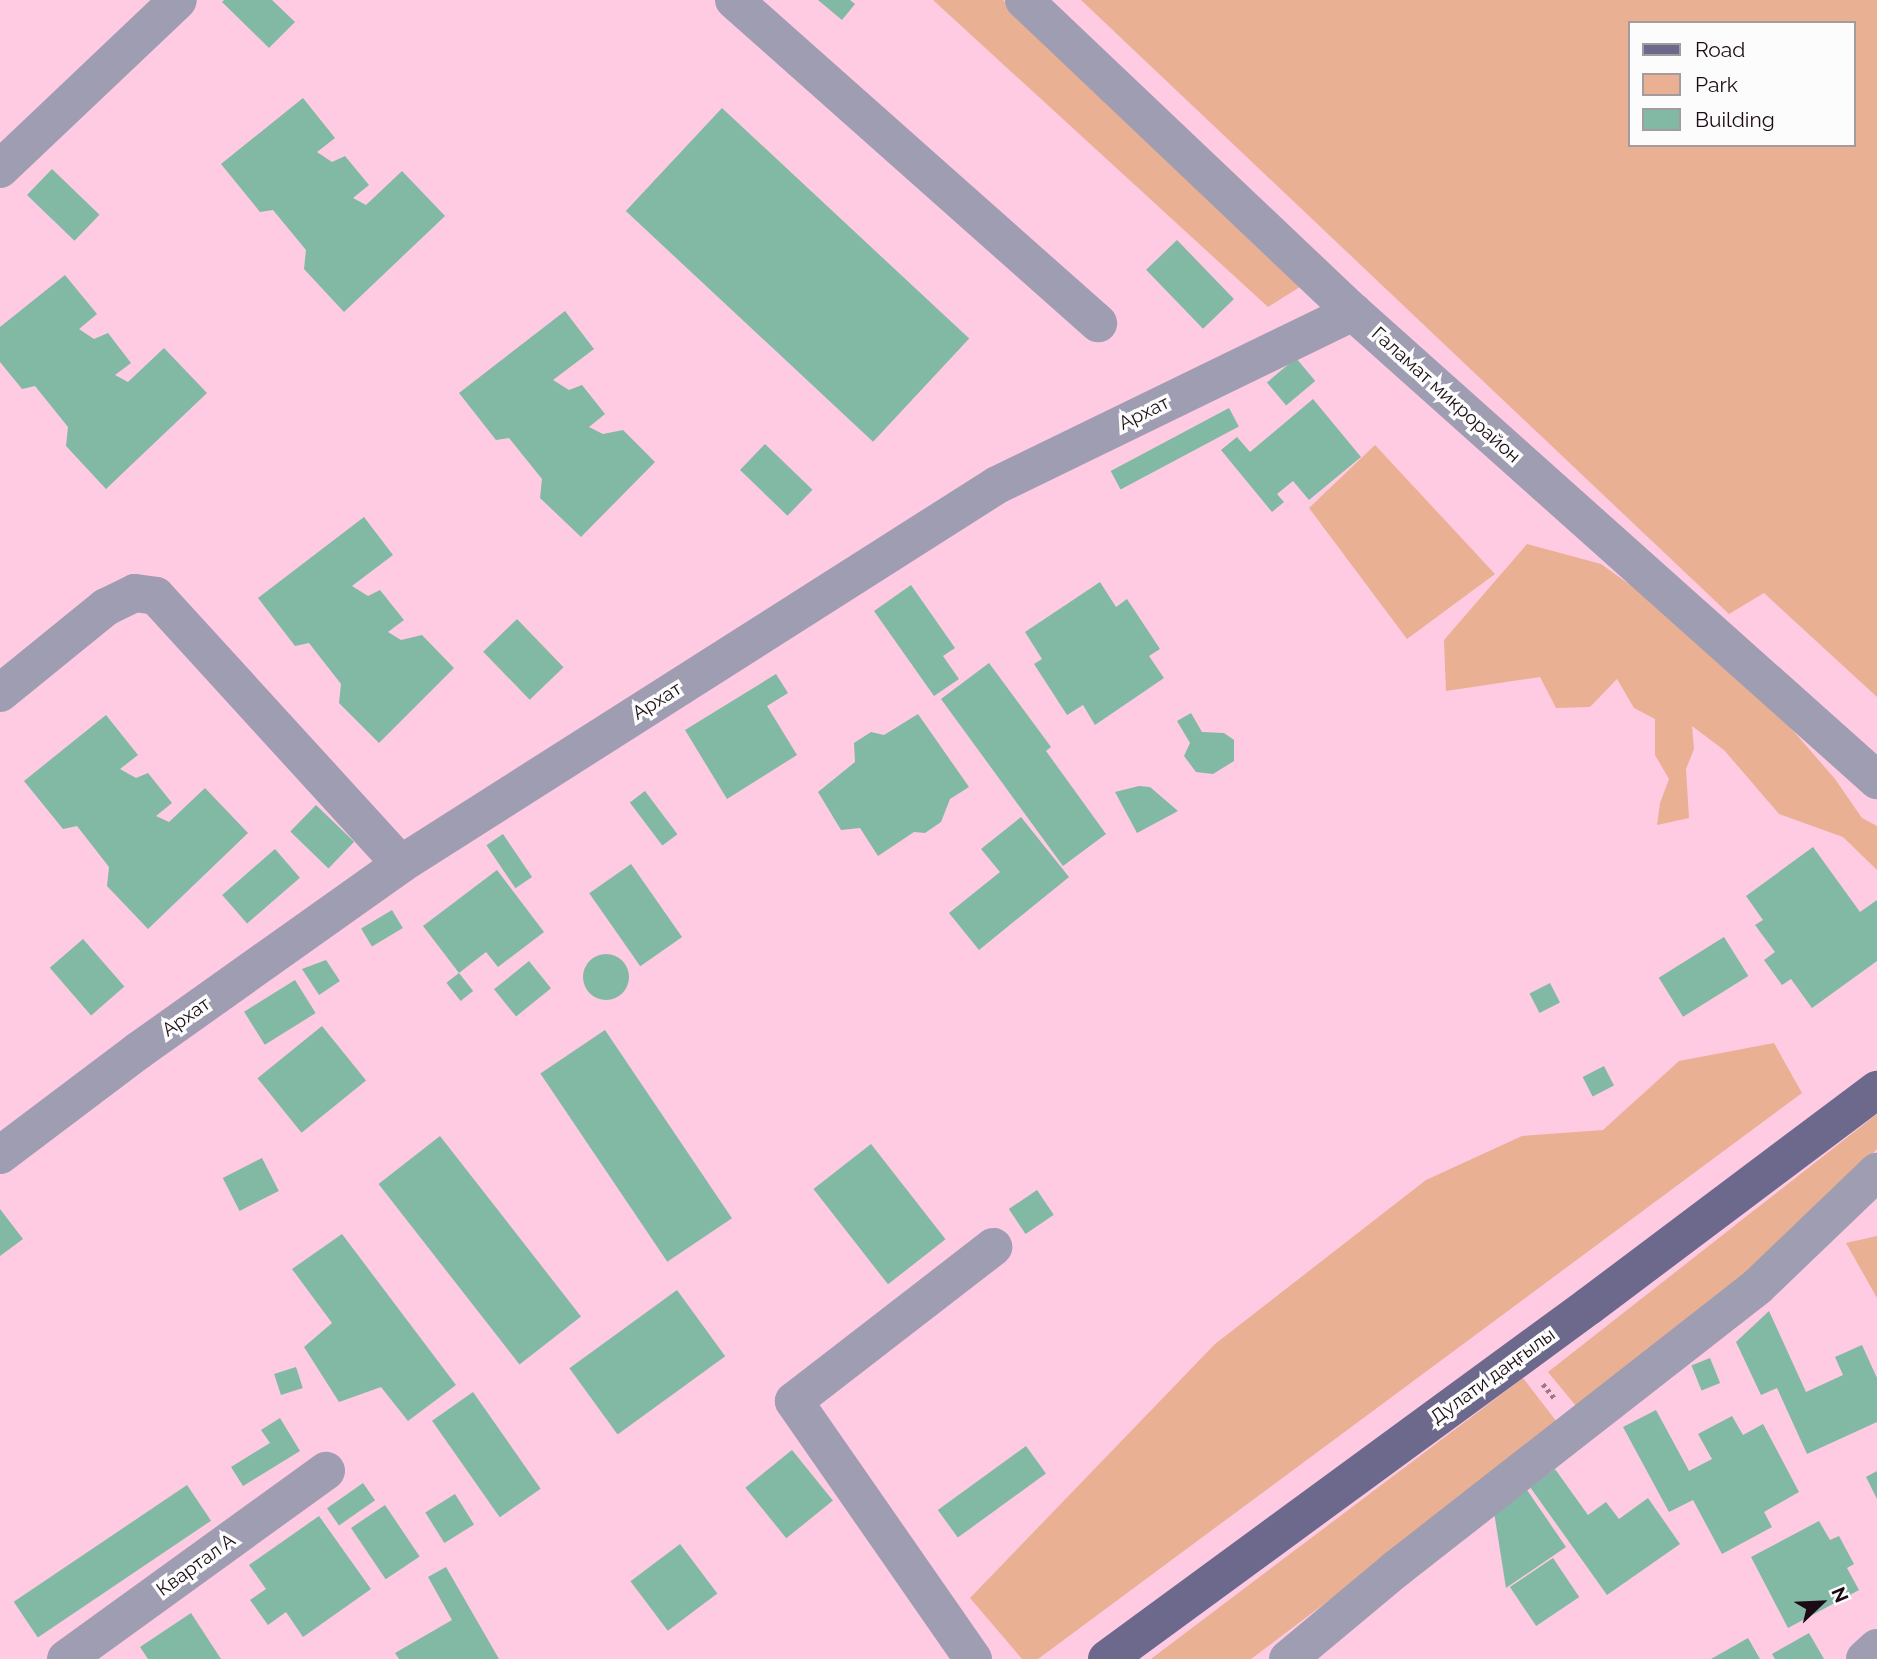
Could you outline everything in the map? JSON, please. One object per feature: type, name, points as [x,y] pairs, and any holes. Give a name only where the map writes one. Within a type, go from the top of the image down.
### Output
[{"type":"main road","name":"Дулати даңғылы","points":[[1107,1659],[1520,1357],[1877,1090]]},
{"type":"street","points":[[0,169],[178,0]]},
{"type":"street","points":[[734,0],[1098,323]]},
{"type":"street","name":"Галамат микрорайон","points":[[1024,0],[1353,312],[1877,780]]},
{"type":"street","name":"Архат","points":[[0,1155],[138,1051],[401,864],[997,485],[1353,312]]},
{"type":"street","points":[[0,693],[106,607],[135,593],[156,596],[401,864]]},
{"type":"street","points":[[1288,1659],[1396,1569],[1758,1286],[1877,1172]]},
{"type":"street","points":[[973,1659],[794,1401],[993,1247]]},
{"type":"street","name":"Квартал А","points":[[66,1659],[326,1471]]},
{"type":"street","points":[[1865,1659],[1877,1648]]},
{"type":"path","points":[[1520,1357],[1578,1427]]},
{"type":"green space","points":[[933,0],[1003,0],[1303,285],[1268,307]]},
{"type":"green space","points":[[1081,0],[1877,0],[1877,697],[1764,593],[1729,614]]},
{"type":"green space","points":[[1375,445],[1495,574],[1407,639],[1309,508]]},
{"type":"green space","points":[[1527,544],[1601,564],[1679,620],[1783,719],[1835,779],[1862,818],[1877,826],[1877,870],[1843,837],[1779,814],[1724,750],[1692,726],[1694,749],[1686,769],[1689,818],[1657,825],[1660,803],[1669,779],[1655,755],[1655,719],[1634,708],[1617,679],[1590,707],[1556,708],[1540,677],[1446,691],[1444,640]]},
{"type":"green space","points":[[1774,1043],[1802,1093],[1038,1659],[1022,1659],[970,1598],[1215,1344],[1426,1180],[1522,1136],[1603,1130],[1679,1061]]},
{"type":"green space","points":[[1877,1114],[1877,1149],[1757,1273],[1581,1412],[1548,1372]]},
{"type":"green space","points":[[1877,1236],[1877,1298],[1846,1243]]},
{"type":"green space","points":[[1523,1378],[1560,1426],[1251,1659],[1151,1659]]},
{"type":"building","points":[[272,0],[295,22],[269,48],[222,2]]},
{"type":"building","points":[[818,0],[850,0],[855,4],[842,20]]},
{"type":"building","points":[[303,98],[335,138],[317,152],[332,162],[345,156],[369,185],[353,198],[366,205],[402,171],[445,216],[344,312],[304,269],[306,250],[273,210],[260,212],[221,164]]},
{"type":"building","points":[[722,108],[969,339],[873,442],[626,211]]},
{"type":"building","points":[[52,169],[99,215],[74,241],[27,195]]},
{"type":"building","points":[[1177,240],[1234,299],[1203,329],[1146,270]]},
{"type":"building","points":[[65,275],[97,314],[79,329],[94,339],[108,333],[131,363],[115,375],[128,382],[164,348],[207,393],[106,489],[66,446],[68,427],[35,386],[22,389],[0,362],[0,327]]},
{"type":"building","points":[[565,311],[594,349],[553,380],[569,390],[582,385],[605,414],[589,427],[603,434],[623,430],[655,462],[581,537],[540,498],[542,479],[509,438],[496,440],[459,393]]},
{"type":"building","points":[[1296,358],[1315,381],[1286,405],[1267,382]]},
{"type":"building","points":[[1313,399],[1361,457],[1309,500],[1293,481],[1277,494],[1284,502],[1272,512],[1221,450],[1237,437],[1250,452]]},
{"type":"building","points":[[1229,408],[1239,427],[1121,489],[1111,471]]},
{"type":"building","points":[[765,444],[812,490],[787,516],[740,470]]},
{"type":"building","points":[[364,517],[393,555],[352,586],[368,596],[380,590],[404,620],[388,632],[401,640],[422,635],[454,668],[379,743],[339,703],[341,684],[309,643],[295,646],[258,598]]},
{"type":"building","points":[[1100,582],[1116,607],[1127,599],[1160,649],[1149,656],[1164,678],[1095,725],[1083,705],[1067,715],[1034,664],[1042,659],[1025,632]]},
{"type":"building","points":[[911,585],[955,648],[943,656],[959,679],[934,696],[874,611]]},
{"type":"building","points":[[517,619],[564,667],[530,700],[483,652]]},
{"type":"building","points":[[989,663],[1051,747],[1046,751],[1106,834],[1063,866],[941,699]]},
{"type":"building","points":[[776,674],[788,693],[767,706],[797,755],[727,799],[685,730]]},
{"type":"building","points":[[1191,713],[1202,732],[1224,733],[1234,740],[1234,761],[1213,774],[1196,772],[1184,756],[1190,743],[1177,721]]},
{"type":"building","points":[[918,714],[969,787],[950,799],[941,822],[925,833],[914,832],[878,856],[860,828],[841,830],[818,792],[855,762],[854,743],[871,732],[884,735]]},
{"type":"building","points":[[106,715],[138,755],[120,769],[136,778],[148,773],[172,803],[156,816],[169,822],[205,788],[248,833],[148,929],[107,886],[109,867],[77,826],[63,829],[24,781]]},
{"type":"building","points":[[1139,786],[1150,787],[1178,811],[1137,833],[1115,792]]},
{"type":"building","points":[[645,791],[677,834],[662,846],[630,802]]},
{"type":"building","points":[[316,805],[354,842],[328,868],[290,832]]},
{"type":"building","points":[[1021,817],[1069,877],[979,950],[949,913],[1000,872],[981,849]]},
{"type":"building","points":[[503,834],[532,877],[515,888],[486,845]]},
{"type":"building","points":[[1813,847],[1860,912],[1877,900],[1877,961],[1812,1008],[1791,979],[1782,985],[1764,960],[1775,952],[1755,925],[1763,920],[1746,896]]},
{"type":"building","points":[[275,849],[300,878],[247,924],[222,895]]},
{"type":"building","points":[[631,864],[682,937],[640,966],[589,893]]},
{"type":"building","points":[[497,870],[544,932],[498,967],[486,952],[459,973],[423,926]]},
{"type":"building","points":[[392,910],[403,928],[372,947],[361,929]]},
{"type":"building","points":[[1724,937],[1748,976],[1683,1017],[1659,978]]},
{"type":"building","points":[[83,939],[124,987],[91,1015],[50,968]]},
{"type":"building","points":[[606,954],[622,961],[629,977],[622,993],[606,1000],[590,993],[583,977],[590,961]]},
{"type":"building","points":[[326,960],[340,981],[319,995],[302,969]]},
{"type":"building","points":[[529,961],[551,988],[516,1017],[494,989]]},
{"type":"building","points":[[459,973],[473,991],[461,1001],[446,983]]},
{"type":"building","points":[[295,980],[316,1013],[265,1045],[244,1012]]},
{"type":"building","points":[[1550,983],[1560,1003],[1539,1013],[1530,993]]},
{"type":"building","points":[[322,1026],[366,1080],[302,1133],[257,1078]]},
{"type":"building","points":[[605,1030],[732,1218],[667,1262],[540,1074]]},
{"type":"building","points":[[1604,1066],[1614,1086],[1593,1096],[1583,1077]]},
{"type":"building","points":[[440,1136],[581,1316],[520,1364],[379,1184]]},
{"type":"building","points":[[871,1144],[945,1239],[888,1284],[813,1189]]},
{"type":"building","points":[[262,1158],[279,1191],[240,1211],[223,1178]]},
{"type":"building","points":[[1037,1190],[1054,1215],[1026,1234],[1009,1209]]},
{"type":"building","points":[[0,1209],[23,1239],[0,1256]]},
{"type":"building","points":[[342,1234],[456,1385],[408,1421],[381,1387],[339,1402],[304,1347],[332,1323],[292,1269]]},
{"type":"building","points":[[677,1290],[725,1356],[618,1435],[569,1368]]},
{"type":"building","points":[[1769,1311],[1806,1392],[1843,1375],[1835,1357],[1862,1345],[1877,1378],[1877,1422],[1807,1454],[1777,1388],[1761,1395],[1736,1342]]},
{"type":"building","points":[[1710,1358],[1720,1383],[1702,1391],[1691,1365]]},
{"type":"building","points":[[296,1367],[303,1388],[281,1395],[274,1374]]},
{"type":"building","points":[[473,1392],[541,1489],[500,1517],[432,1421]]},
{"type":"building","points":[[1656,1410],[1689,1471],[1712,1459],[1698,1434],[1732,1416],[1743,1435],[1763,1424],[1799,1492],[1764,1512],[1772,1527],[1722,1554],[1693,1500],[1669,1512],[1623,1427]]},
{"type":"building","points":[[280,1418],[300,1451],[243,1486],[231,1467],[270,1443],[261,1430]]},
{"type":"building","points":[[1026,1446],[1046,1474],[958,1538],[938,1510]]},
{"type":"building","points":[[792,1450],[833,1501],[786,1538],[745,1488]]},
{"type":"building","points":[[1555,1469],[1588,1515],[1606,1502],[1619,1519],[1648,1498],[1680,1544],[1607,1595],[1530,1487]]},
{"type":"building","points":[[1877,1471],[1877,1499],[1866,1477]]},
{"type":"building","points":[[363,1483],[375,1500],[339,1525],[327,1508]]},
{"type":"building","points":[[187,1485],[211,1521],[38,1638],[14,1602]]},
{"type":"building","points":[[1527,1490],[1566,1547],[1506,1588],[1494,1512]]},
{"type":"building","points":[[455,1494],[474,1525],[444,1543],[425,1513]]},
{"type":"building","points":[[385,1505],[420,1556],[386,1579],[351,1528]]},
{"type":"building","points":[[319,1516],[371,1589],[303,1637],[286,1612],[268,1625],[250,1600],[266,1589],[249,1565]]},
{"type":"building","points":[[1819,1521],[1830,1540],[1839,1536],[1854,1564],[1847,1568],[1859,1590],[1788,1628],[1751,1557]]},
{"type":"building","points":[[680,1544],[717,1594],[668,1631],[630,1581]]},
{"type":"building","points":[[1553,1558],[1579,1597],[1536,1626],[1510,1587]]},
{"type":"building","points":[[446,1567],[499,1659],[399,1659],[395,1653],[452,1620],[428,1577]]},
{"type":"building","points":[[191,1613],[221,1659],[148,1659],[140,1647]]},
{"type":"building","points":[[1809,1633],[1824,1659],[1775,1659],[1772,1654]]},
{"type":"building","points":[[1748,1638],[1760,1659],[1711,1659]]}]
